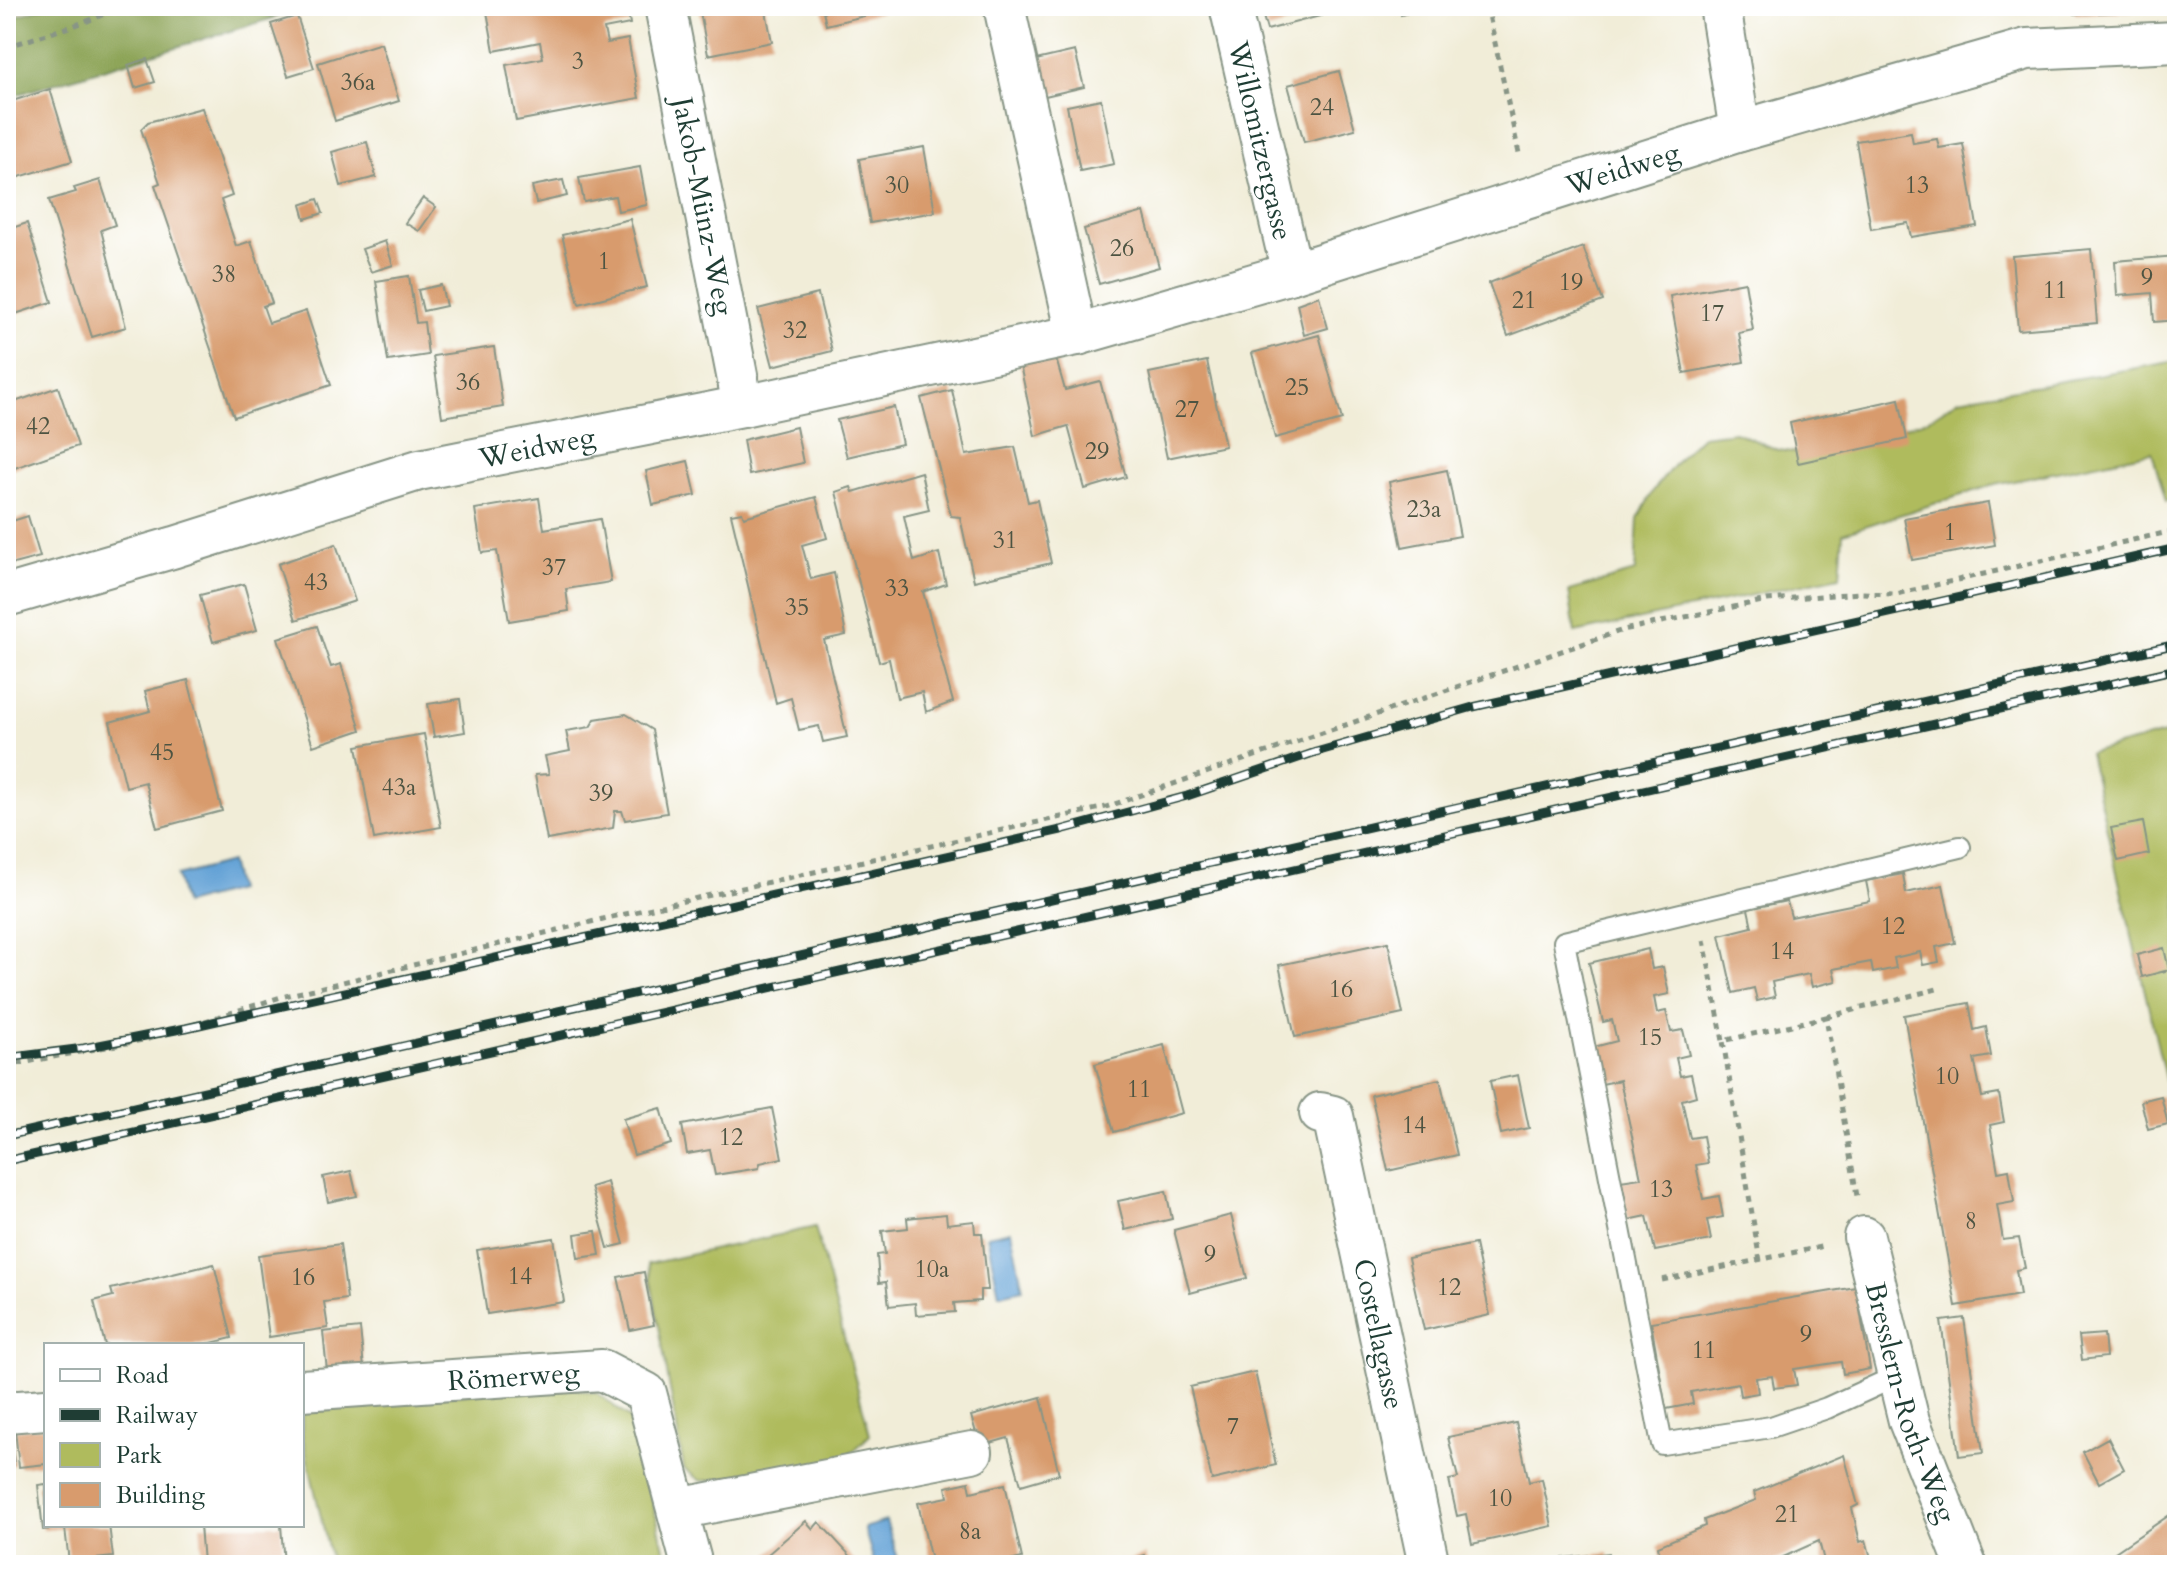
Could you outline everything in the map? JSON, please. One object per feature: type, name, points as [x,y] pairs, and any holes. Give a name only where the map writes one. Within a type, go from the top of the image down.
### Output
[{"type":"street","name":"Jakob-Münz-Weg","points":[[665,6],[743,406]]},
{"type":"street","points":[[1004,6],[1077,335]]},
{"type":"street","name":"Willomitzergasse","points":[[1230,6],[1292,273]]},
{"type":"street","points":[[1720,6],[1740,131]]},
{"type":"street","name":"Weidweg","points":[[6,596],[175,547],[419,470],[743,406],[1077,335],[1292,273],[1740,131],[2027,49],[2177,42]]},
{"type":"street","name":"Costellagasse","points":[[1320,1113],[1333,1116],[1429,1565]]},
{"type":"street","name":"Bresslern-Roth-Weg","points":[[1864,1237],[1909,1421],[1966,1565]]},
{"type":"street","name":"Römerweg","points":[[304,1390],[602,1370],[646,1393],[692,1565]]},
{"type":"street","points":[[6,1412],[44,1409]]},
{"type":"street","points":[[678,1509],[972,1452]]},
{"type":"lane","points":[[1899,1375],[1827,1408],[1771,1427],[1662,1444],[1564,942],[1960,847]]},
{"type":"path","points":[[6,47],[124,6]]},
{"type":"path","points":[[1487,6],[1528,198]]},
{"type":"path","points":[[6,1066],[148,1039],[281,997],[603,919],[1106,807],[1623,630],[1767,600],[1860,593],[1896,594],[2177,530]]},
{"type":"path","points":[[1699,911],[1760,1261]]},
{"type":"path","points":[[1723,1041],[1941,988]]},
{"type":"path","points":[[1651,1282],[1864,1237],[1826,1017]]},
{"type":"green space","points":[[48,6],[314,6],[6,98],[6,19]]},
{"type":"green space","points":[[2177,361],[2177,499],[2166,501],[2152,452],[1990,486],[1843,533],[1840,576],[1575,633],[1569,591],[1635,572],[1638,519],[1653,491],[1702,436],[1735,432],[1778,450],[1812,455],[1927,420],[1959,399]]},
{"type":"green space","points":[[2177,731],[2177,1129],[2089,753]]},
{"type":"green space","points":[[815,1227],[870,1435],[838,1466],[701,1481],[684,1469],[648,1264]]},
{"type":"green space","points":[[552,1384],[597,1393],[633,1421],[668,1565],[332,1565],[304,1444],[304,1412]]},
{"type":"water","points":[[230,862],[237,890],[184,904],[177,876]]},
{"type":"water","points":[[1011,1231],[1023,1289],[999,1294],[987,1236]]},
{"type":"water","points":[[886,1521],[899,1562],[875,1565],[864,1528]]},
{"type":"building","points":[[6,6],[34,6],[34,7],[6,15]]},
{"type":"building","points":[[486,6],[627,6],[630,24],[604,29],[607,43],[628,39],[639,98],[516,121],[506,65],[543,58],[540,42],[494,51]]},
{"type":"building","points":[[699,6],[765,6],[772,42],[708,55]]},
{"type":"building","points":[[822,6],[880,6],[881,12],[826,25]]},
{"type":"building","points":[[1260,6],[1354,6],[1354,7],[1267,30]]},
{"type":"building","points":[[1399,6],[1429,6],[1430,7],[1401,15]]},
{"type":"building","points":[[2075,6],[2160,6],[2160,10],[2075,14]]},
{"type":"building","points":[[297,16],[314,68],[288,76],[271,24]]},
{"type":"building","points":[[381,43],[399,101],[335,121],[318,63]]},
{"type":"building","points":[[1075,51],[1084,87],[1045,96],[1036,60]]},
{"type":"building","points":[[147,59],[155,82],[135,88],[128,65]]},
{"type":"building","points":[[1339,71],[1355,129],[1304,142],[1288,85]]},
{"type":"building","points":[[50,89],[72,161],[6,181],[6,103]]},
{"type":"building","points":[[1101,99],[1114,164],[1080,171],[1067,106]]},
{"type":"building","points":[[202,108],[232,196],[221,200],[236,246],[251,241],[272,303],[263,306],[269,323],[306,311],[331,385],[234,417],[155,185],[160,183],[141,129],[148,122]]},
{"type":"building","points":[[1911,132],[1913,143],[1937,139],[1939,148],[1963,144],[1977,226],[1911,237],[1908,223],[1871,229],[1856,141]]},
{"type":"building","points":[[367,142],[376,177],[341,186],[332,152]]},
{"type":"building","points":[[924,147],[935,212],[870,223],[859,159]]},
{"type":"building","points":[[640,167],[647,205],[618,211],[615,196],[584,202],[579,178]]},
{"type":"building","points":[[100,180],[115,225],[101,230],[126,327],[92,337],[49,200],[76,192],[74,188]]},
{"type":"building","points":[[563,180],[567,196],[536,203],[532,186]]},
{"type":"building","points":[[423,198],[436,207],[419,231],[405,223]]},
{"type":"building","points":[[318,199],[323,213],[305,219],[301,205]]},
{"type":"building","points":[[1144,212],[1159,267],[1099,284],[1084,229]]},
{"type":"building","points":[[630,219],[647,287],[579,304],[562,235]]},
{"type":"building","points":[[27,223],[52,302],[6,317],[6,230]]},
{"type":"building","points":[[385,241],[393,265],[371,272],[362,249]]},
{"type":"building","points":[[1583,247],[1603,301],[1508,336],[1489,283]]},
{"type":"building","points":[[2091,249],[2097,323],[2018,330],[2012,256]]},
{"type":"building","points":[[2177,256],[2177,320],[2154,322],[2152,293],[2117,296],[2115,261]]},
{"type":"building","points":[[409,276],[416,323],[424,322],[428,355],[388,361],[376,281]]},
{"type":"building","points":[[1745,282],[1753,330],[1739,333],[1744,362],[1684,373],[1670,296]]},
{"type":"building","points":[[441,285],[446,306],[423,311],[418,290]]},
{"type":"building","points":[[818,294],[832,351],[773,366],[758,309]]},
{"type":"building","points":[[1319,296],[1328,328],[1304,335],[1297,304]]},
{"type":"building","points":[[1319,335],[1342,420],[1275,438],[1252,353]]},
{"type":"building","points":[[494,347],[503,407],[442,417],[433,356]]},
{"type":"building","points":[[1055,355],[1065,390],[1100,381],[1126,477],[1085,489],[1068,426],[1035,436],[1019,360]]},
{"type":"building","points":[[1207,361],[1225,446],[1167,458],[1149,373]]},
{"type":"building","points":[[58,387],[78,446],[6,471],[6,405]]},
{"type":"building","points":[[952,390],[966,455],[1015,447],[1028,502],[1037,500],[1051,563],[974,581],[960,517],[951,516],[921,398]]},
{"type":"building","points":[[1899,399],[1907,439],[1798,463],[1790,423]]},
{"type":"building","points":[[894,407],[902,444],[847,457],[837,420]]},
{"type":"building","points":[[796,427],[803,463],[749,475],[743,440]]},
{"type":"building","points":[[688,461],[696,495],[653,505],[646,471]]},
{"type":"building","points":[[1447,470],[1460,536],[1402,547],[1389,482]]},
{"type":"building","points":[[921,472],[929,510],[904,516],[914,561],[939,553],[946,584],[923,592],[953,702],[926,712],[922,692],[897,698],[889,659],[879,662],[836,492],[851,487],[853,492]]},
{"type":"building","points":[[816,497],[827,538],[802,545],[811,579],[834,573],[846,635],[824,640],[847,737],[823,742],[819,726],[799,730],[791,698],[776,703],[731,514],[742,512],[744,517]]},
{"type":"building","points":[[539,498],[544,529],[600,519],[611,582],[566,589],[569,611],[509,621],[497,551],[482,553],[475,509]]},
{"type":"building","points":[[1988,503],[1995,545],[1912,560],[1904,518]]},
{"type":"building","points":[[28,516],[40,557],[6,566],[6,523]]},
{"type":"building","points":[[336,544],[355,601],[296,620],[278,564]]},
{"type":"building","points":[[244,584],[257,630],[213,642],[200,595]]},
{"type":"building","points":[[317,626],[331,667],[341,664],[361,730],[313,746],[278,638]]},
{"type":"building","points":[[188,680],[222,811],[157,828],[145,782],[126,787],[110,722],[150,711],[145,691]]},
{"type":"building","points":[[460,699],[465,732],[434,737],[428,704]]},
{"type":"building","points":[[626,714],[652,730],[667,813],[625,820],[622,811],[615,811],[613,828],[547,840],[535,775],[549,774],[545,756],[570,751],[566,731],[590,727],[595,719]]},
{"type":"building","points":[[424,734],[441,827],[374,839],[357,746]]},
{"type":"building","points":[[2143,822],[2149,854],[2118,861],[2111,828]]},
{"type":"building","points":[[1903,874],[1906,893],[1943,885],[1955,943],[1936,947],[1939,962],[1923,965],[1920,952],[1894,958],[1896,968],[1873,973],[1871,962],[1833,969],[1836,981],[1812,987],[1809,974],[1772,982],[1775,997],[1757,1001],[1754,988],[1733,993],[1720,935],[1752,927],[1748,909],[1787,901],[1791,917],[1870,901],[1866,881]]},
{"type":"building","points":[[1388,942],[1403,1014],[1295,1037],[1279,965]]},
{"type":"building","points":[[2164,948],[2169,970],[2142,977],[2137,955]]},
{"type":"building","points":[[1648,949],[1652,969],[1663,967],[1669,994],[1654,997],[1657,1013],[1666,1011],[1671,1032],[1683,1030],[1689,1055],[1676,1058],[1680,1076],[1691,1074],[1696,1096],[1682,1100],[1690,1138],[1703,1136],[1708,1163],[1696,1165],[1703,1199],[1719,1196],[1723,1217],[1707,1220],[1711,1240],[1655,1251],[1647,1216],[1628,1220],[1620,1181],[1641,1178],[1620,1080],[1602,1084],[1594,1047],[1617,1041],[1612,1020],[1603,1022],[1589,963]]},
{"type":"building","points":[[1969,1003],[1974,1030],[1986,1027],[1991,1056],[1974,1059],[1982,1097],[1999,1094],[2004,1122],[1990,1125],[1998,1172],[2009,1170],[2014,1202],[1997,1205],[2003,1240],[2019,1238],[2025,1268],[2016,1270],[2020,1295],[1956,1306],[1904,1015]]},
{"type":"building","points":[[1164,1045],[1182,1113],[1114,1132],[1095,1064]]},
{"type":"building","points":[[1518,1075],[1529,1128],[1501,1134],[1490,1081]]},
{"type":"building","points":[[1440,1079],[1457,1155],[1388,1171],[1371,1095]]},
{"type":"building","points":[[2177,1085],[2177,1110],[2176,1110],[2169,1087]]},
{"type":"building","points":[[2161,1096],[2168,1124],[2148,1129],[2141,1101]]},
{"type":"building","points":[[661,1108],[671,1144],[634,1155],[623,1119]]},
{"type":"building","points":[[772,1108],[782,1158],[760,1163],[759,1168],[715,1175],[710,1150],[687,1154],[682,1125]]},
{"type":"building","points":[[351,1171],[357,1196],[328,1202],[323,1177]]},
{"type":"building","points":[[607,1182],[624,1244],[608,1248],[591,1187]]},
{"type":"building","points":[[1166,1191],[1172,1219],[1125,1230],[1118,1201]]},
{"type":"building","points":[[946,1214],[947,1224],[974,1221],[975,1233],[982,1233],[988,1290],[980,1290],[980,1301],[954,1303],[955,1312],[916,1315],[915,1303],[889,1306],[886,1282],[879,1283],[877,1255],[885,1254],[882,1231],[908,1228],[907,1218]]},
{"type":"building","points":[[1231,1215],[1247,1278],[1190,1293],[1174,1230]]},
{"type":"building","points":[[596,1231],[600,1255],[578,1258],[575,1234]]},
{"type":"building","points":[[554,1238],[564,1302],[487,1314],[477,1250]]},
{"type":"building","points":[[340,1244],[347,1299],[324,1302],[328,1328],[269,1337],[258,1255]]},
{"type":"building","points":[[1475,1244],[1490,1315],[1424,1330],[1408,1258]]},
{"type":"building","points":[[214,1264],[232,1338],[211,1343],[104,1343],[94,1301],[113,1296],[111,1289]]},
{"type":"building","points":[[644,1272],[654,1325],[630,1330],[618,1277]]},
{"type":"building","points":[[1856,1287],[1870,1369],[1843,1374],[1841,1362],[1794,1369],[1797,1385],[1774,1388],[1772,1376],[1756,1378],[1758,1393],[1740,1396],[1738,1383],[1691,1392],[1693,1404],[1666,1409],[1651,1322]]},
{"type":"building","points":[[1964,1318],[1983,1453],[1959,1456],[1941,1321]]},
{"type":"building","points":[[360,1328],[364,1368],[327,1371],[323,1332]]},
{"type":"building","points":[[2104,1334],[2106,1357],[2082,1360],[2079,1336]]},
{"type":"building","points":[[1255,1372],[1276,1465],[1212,1480],[1190,1387]]},
{"type":"building","points":[[1041,1397],[1059,1474],[1021,1485],[1008,1438],[980,1446],[971,1416]]},
{"type":"building","points":[[1516,1423],[1529,1482],[1542,1479],[1552,1526],[1472,1544],[1466,1514],[1457,1516],[1449,1480],[1458,1478],[1448,1437]]},
{"type":"building","points":[[44,1427],[44,1464],[19,1467],[15,1430]]},
{"type":"building","points":[[6,1434],[11,1434],[14,1465],[6,1466]]},
{"type":"building","points":[[2108,1438],[2124,1469],[2099,1483],[2083,1452]]},
{"type":"building","points":[[1844,1455],[1858,1505],[1852,1508],[1860,1542],[1866,1540],[1873,1565],[1825,1565],[1819,1541],[1765,1565],[1662,1565],[1658,1546],[1705,1526],[1704,1520],[1756,1500],[1754,1492]]},
{"type":"building","points":[[969,1482],[971,1492],[1005,1484],[1022,1558],[994,1565],[932,1565],[918,1503],[948,1497],[946,1487]]},
{"type":"building","points":[[44,1484],[44,1527],[109,1527],[113,1557],[69,1562],[65,1528],[43,1530],[38,1485]]},
{"type":"building","points":[[2177,1510],[2177,1565],[2096,1565]]},
{"type":"building","points":[[806,1521],[813,1529],[819,1522],[856,1562],[852,1565],[777,1565],[768,1554]]},
{"type":"building","points":[[200,1527],[281,1527],[284,1565],[203,1563]]},
{"type":"building","points":[[1609,1553],[1610,1565],[1556,1565],[1555,1559]]},
{"type":"building","points":[[1145,1555],[1148,1565],[1115,1565],[1115,1564]]},
{"type":"railway","points":[[6,1058],[84,1048],[186,1028],[1061,830],[1187,796],[1316,752],[1473,707],[2177,548]]},
{"type":"railway","points":[[6,1136],[2177,644]]},
{"type":"railway","points":[[6,1161],[2177,669]]}]
